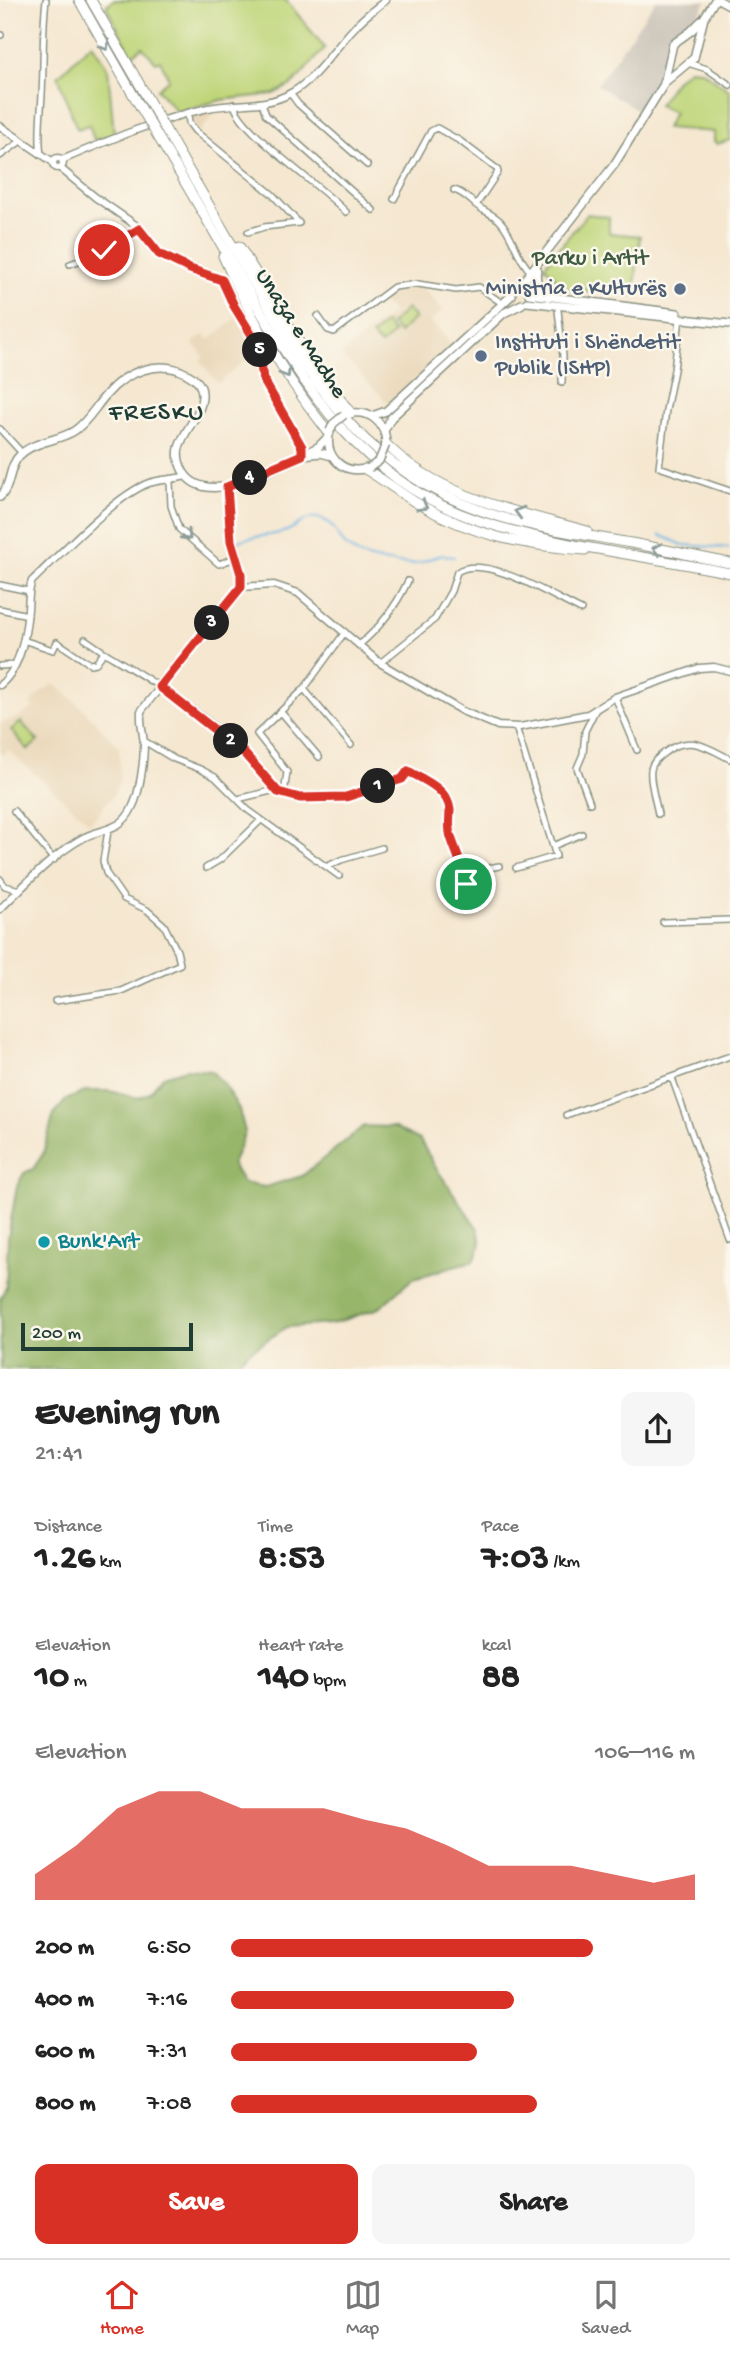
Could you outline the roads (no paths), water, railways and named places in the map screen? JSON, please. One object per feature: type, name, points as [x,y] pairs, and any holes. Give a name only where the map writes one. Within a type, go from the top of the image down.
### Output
[{"type":"highway","name":"Unaza e Madhe","points":[[79,0],[210,226],[312,394],[351,440],[386,470],[426,497],[478,520],[520,533],[730,573]]},
{"type":"highway","points":[[91,0],[299,359],[337,412],[372,446],[408,475],[455,500],[503,518],[730,563]]},
{"type":"highway","points":[[209,205],[265,284],[327,385],[351,413]]},
{"type":"highway","points":[[210,226],[250,314],[296,390],[329,434]]},
{"type":"highway","points":[[386,444],[406,462],[460,492],[498,506],[632,544]]},
{"type":"highway","points":[[367,469],[421,505],[495,537],[545,547],[629,553]]},
{"type":"main road","points":[[664,83],[673,44],[704,18],[717,0]]},
{"type":"main road","points":[[372,416],[386,411],[503,304],[532,273],[606,178],[664,83],[694,58],[704,18]]},
{"type":"main road","points":[[679,40],[690,41],[695,50]]},
{"type":"main road","points":[[671,54],[677,62],[687,63]]},
{"type":"main road","points":[[539,264],[537,286],[549,297]]},
{"type":"main road","points":[[526,298],[532,273]]},
{"type":"main road","points":[[519,287],[526,298]]},
{"type":"main road","points":[[512,295],[514,302],[526,298],[549,297],[727,320]]},
{"type":"main road","points":[[384,431],[393,416],[492,324],[526,298],[680,318],[727,320]]},
{"type":"main road","points":[[0,497],[6,490],[15,463],[22,453],[75,430],[110,390],[147,368],[173,368],[195,379],[200,385],[202,394],[199,409],[179,449],[181,466],[186,476],[206,487],[227,487],[299,457],[318,447],[338,419],[351,413],[372,416],[384,431],[386,444],[379,461],[367,469],[348,469],[338,464],[332,456],[329,434]]},
{"type":"main road","points":[[299,457],[321,453],[332,456]]},
{"type":"street","points":[[41,155],[39,123],[42,32],[47,0]]},
{"type":"street","points":[[53,162],[57,158],[62,160],[188,114],[234,104],[262,103],[290,93],[306,82],[356,25],[386,0]]},
{"type":"street","points":[[717,0],[730,6]]},
{"type":"street","points":[[695,50],[707,69]]},
{"type":"street","points":[[687,63],[707,69],[730,85]]},
{"type":"street","points":[[290,93],[298,104],[367,165]]},
{"type":"street","points":[[262,103],[266,115],[373,209]]},
{"type":"street","points":[[234,104],[238,116],[303,177],[328,193],[346,212]]},
{"type":"street","points":[[188,114],[189,123],[195,131],[272,194],[299,223],[264,227],[248,232]]},
{"type":"street","points":[[0,126],[53,162],[139,229],[159,254],[222,280],[258,345],[263,379],[302,447],[299,457]]},
{"type":"street","points":[[394,199],[431,131],[437,128],[460,141],[497,169],[498,172],[476,205]]},
{"type":"street","points":[[0,156],[21,141]]},
{"type":"street","points":[[60,168],[62,160]]},
{"type":"street","points":[[454,190],[500,221],[510,236],[519,259],[532,273]]},
{"type":"street","points":[[70,264],[100,253],[139,229]]},
{"type":"street","points":[[318,316],[328,330],[334,332],[391,289],[418,284],[456,290],[480,287],[503,304]]},
{"type":"street","points":[[558,310],[563,356],[562,382]]},
{"type":"street","points":[[680,318],[659,467],[730,491]]},
{"type":"street","points":[[0,429],[22,453]]},
{"type":"street","points":[[0,685],[6,681],[15,665],[23,640],[32,582],[119,501],[149,483],[186,476]]},
{"type":"street","points":[[170,481],[171,506],[181,533],[219,564],[235,558]]},
{"type":"street","points":[[0,909],[82,838],[108,831],[132,809],[144,741],[141,711],[241,587],[241,574],[232,545],[227,487]]},
{"type":"street","points":[[380,663],[439,614],[457,572],[465,568],[509,573],[581,610]]},
{"type":"street","points":[[359,645],[377,631],[388,612],[398,602],[408,582]]},
{"type":"street","points":[[0,585],[29,591]]},
{"type":"street","points":[[241,587],[274,585],[290,589],[310,601],[380,663],[476,718],[498,726],[516,727],[595,711],[615,697],[699,668],[714,667],[730,671]]},
{"type":"street","points":[[0,609],[28,615]]},
{"type":"street","points":[[281,793],[287,772],[257,734],[304,689],[345,632]]},
{"type":"street","points":[[85,639],[160,687],[237,746],[281,793]]},
{"type":"street","points":[[23,640],[53,650],[57,642],[93,664],[104,652]]},
{"type":"street","points":[[0,666],[15,665]]},
{"type":"street","points":[[304,689],[351,745]]},
{"type":"street","points":[[615,697],[637,750]]},
{"type":"street","points":[[590,803],[578,768],[583,754],[585,731],[595,711]]},
{"type":"street","points":[[281,712],[319,757]]},
{"type":"street","points":[[516,727],[556,856],[516,868]]},
{"type":"street","points":[[144,741],[174,759],[208,773],[261,820],[339,876]]},
{"type":"street","points":[[658,814],[651,769],[657,758],[679,743],[690,743],[730,758]]},
{"type":"street","points":[[237,799],[261,792],[300,798],[346,797],[402,779],[408,771],[436,787],[447,799],[450,836],[465,873],[468,901]]},
{"type":"street","points":[[14,811],[54,860]]},
{"type":"street","points":[[206,868],[221,859],[261,820]]},
{"type":"street","points":[[55,1001],[121,990],[180,964],[177,951],[164,925],[147,911],[124,899],[106,873],[103,861],[108,831]]},
{"type":"street","points":[[553,845],[582,834]]},
{"type":"street","points":[[328,866],[382,848]]},
{"type":"street","points":[[465,873],[499,866]]},
{"type":"street","points":[[1,881],[8,887],[20,890]]},
{"type":"street","points":[[663,922],[730,920]]},
{"type":"street","points":[[566,1115],[730,1056]]},
{"type":"street","points":[[672,1078],[730,1240]]},
{"type":"waterway","points":[[234,543],[287,531],[307,519],[316,518],[330,524],[349,549],[371,559],[413,564],[441,555],[454,557]]},
{"type":"waterway","points":[[660,535],[683,545],[730,548]]},
{"type":"place","name":"Ministria e Kulturës","points":[[680,289]]},
{"type":"place","name":"Instituti i Shëndetit Publik (ISHP)","points":[[481,356]]},
{"type":"place","name":"Bunk'Art","points":[[44,1242]]},
{"type":"district","name":"FRESKU","points":[[157,414]]},
{"type":"park label","name":"Parku i Artit","points":[[590,259]]}]
